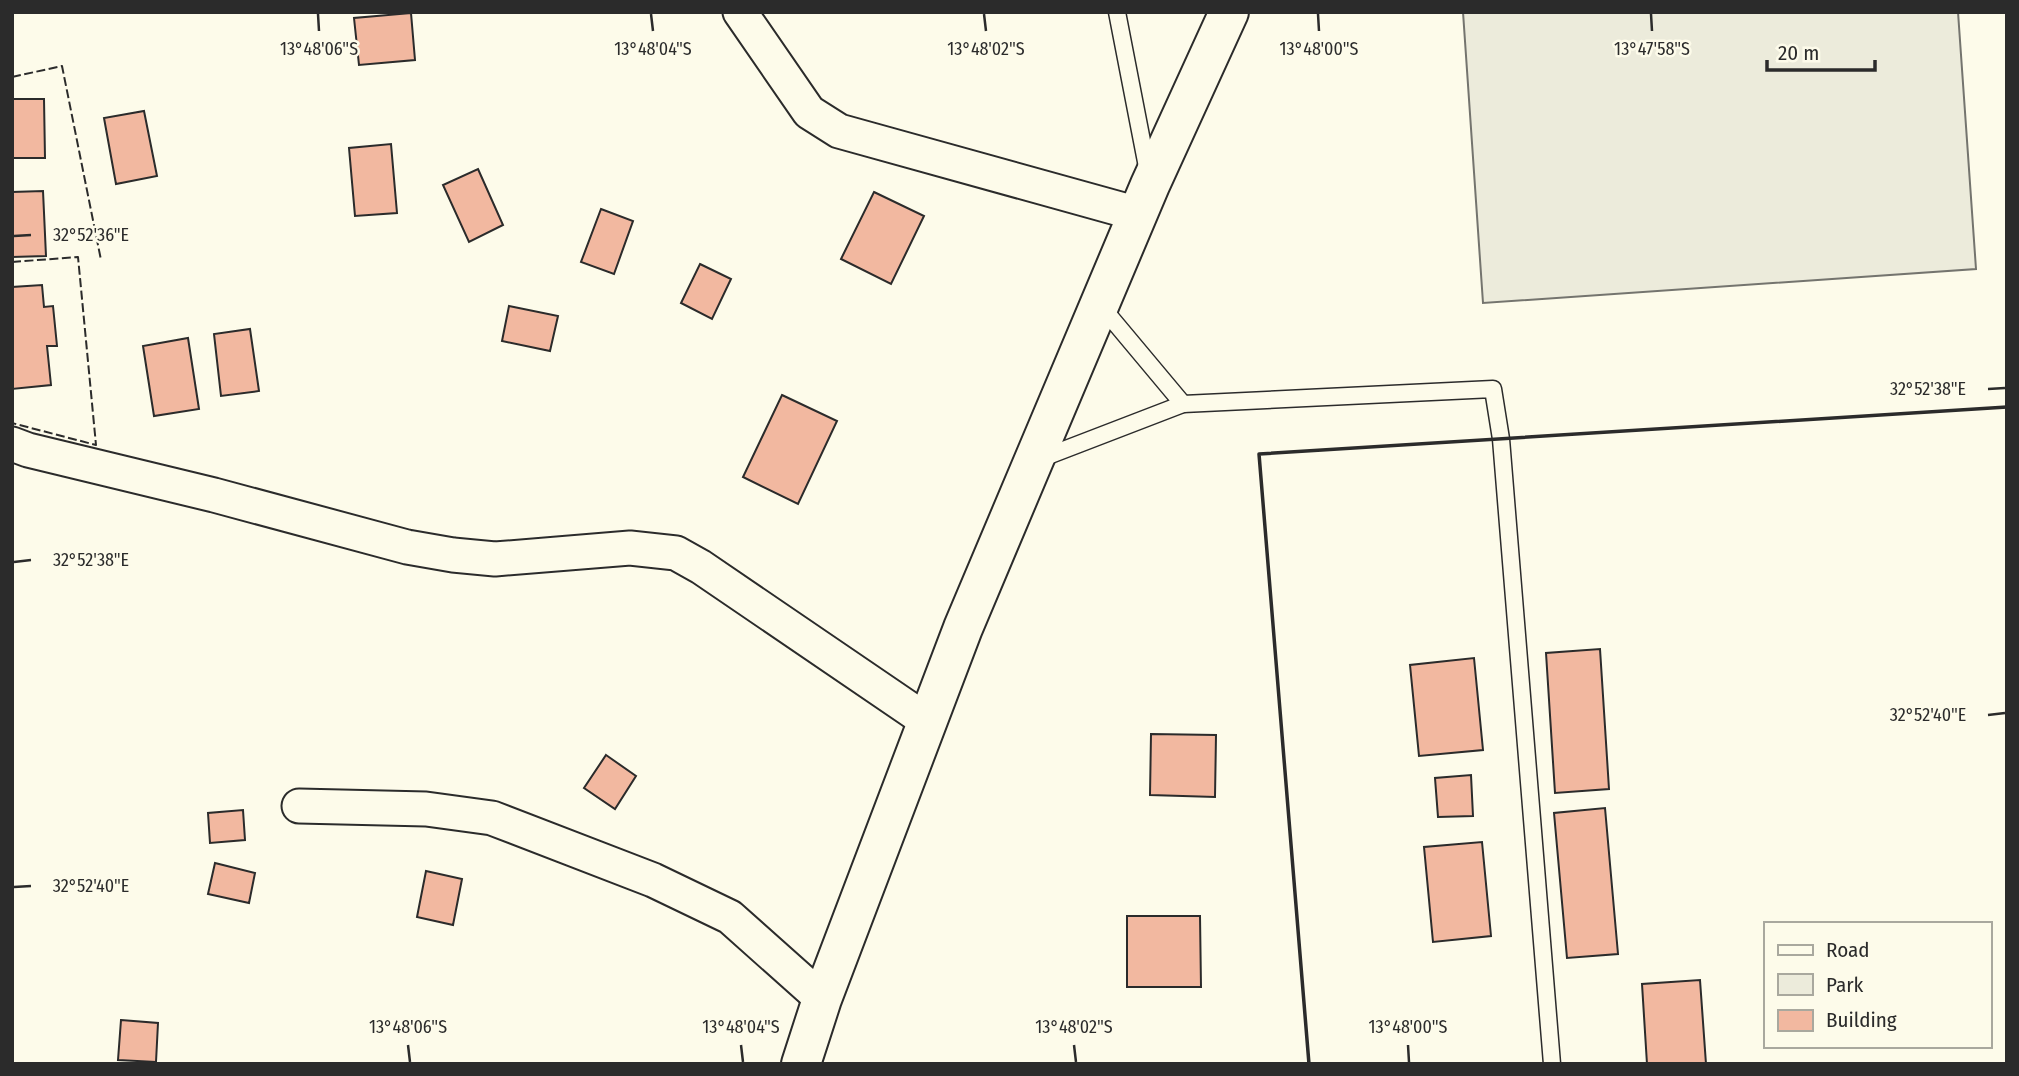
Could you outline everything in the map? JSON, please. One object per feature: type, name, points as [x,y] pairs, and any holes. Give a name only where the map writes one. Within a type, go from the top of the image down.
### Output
[{"type":"highway","points":[[800,1064],[822,999],[963,628],[1144,199],[1229,12]]},
{"type":"street","points":[[740,12],[808,112],[839,131],[1144,199]]},
{"type":"street","points":[[12,444],[408,547],[453,555],[495,559],[630,548],[676,554],[701,567],[927,721]]},
{"type":"street","points":[[299,806],[426,809],[492,818],[653,880],[730,917],[822,999]]},
{"type":"lane","points":[[1117,12],[1144,199]]},
{"type":"lane","points":[[1100,305],[1183,404]]},
{"type":"lane","points":[[1034,461],[1183,404],[1493,389],[1501,439],[1552,1064]]},
{"type":"green space","points":[[1463,12],[1958,12],[1976,269],[1483,303]]},
{"type":"building","points":[[411,13],[415,60],[359,65],[354,18]]},
{"type":"building","points":[[12,99],[44,99],[45,158],[12,158]]},
{"type":"building","points":[[144,111],[157,176],[116,184],[104,118]]},
{"type":"building","points":[[391,144],[397,213],[355,216],[349,148]]},
{"type":"building","points":[[478,169],[503,225],[469,242],[443,185]]},
{"type":"building","points":[[43,191],[46,256],[12,257],[12,192]]},
{"type":"building","points":[[874,192],[924,216],[891,284],[841,259]]},
{"type":"building","points":[[601,209],[633,221],[614,274],[581,262]]},
{"type":"building","points":[[700,264],[731,279],[712,319],[681,303]]},
{"type":"building","points":[[42,285],[44,307],[53,306],[57,346],[47,346],[51,385],[12,389],[12,287]]},
{"type":"building","points":[[509,306],[558,316],[550,351],[502,341]]},
{"type":"building","points":[[250,329],[259,391],[221,396],[214,334]]},
{"type":"building","points":[[188,338],[199,409],[154,416],[143,346]]},
{"type":"building","points":[[782,395],[837,421],[798,504],[743,477]]},
{"type":"building","points":[[1600,649],[1609,789],[1555,793],[1546,653]]},
{"type":"building","points":[[1474,658],[1483,750],[1419,756],[1410,665]]},
{"type":"building","points":[[1151,734],[1216,735],[1215,797],[1150,795]]},
{"type":"building","points":[[606,755],[636,776],[615,809],[584,788]]},
{"type":"building","points":[[1471,775],[1473,816],[1438,817],[1435,778]]},
{"type":"building","points":[[1605,808],[1618,954],[1567,958],[1554,813]]},
{"type":"building","points":[[243,810],[245,840],[210,843],[208,813]]},
{"type":"building","points":[[1482,842],[1491,936],[1433,942],[1424,847]]},
{"type":"building","points":[[215,863],[255,873],[249,903],[208,894]]},
{"type":"building","points":[[426,871],[462,879],[453,925],[417,917]]},
{"type":"building","points":[[1127,916],[1200,916],[1201,987],[1127,987]]},
{"type":"building","points":[[1700,980],[1706,1064],[1647,1064],[1642,984]]},
{"type":"building","points":[[121,1020],[158,1023],[156,1062],[118,1060]]},
{"type":"fence","points":[[12,77],[62,66],[101,260]]},
{"type":"fence","points":[[12,262],[78,257],[96,445],[12,423]]},
{"type":"wall","points":[[1309,1064],[1259,454],[2007,407]]}]
